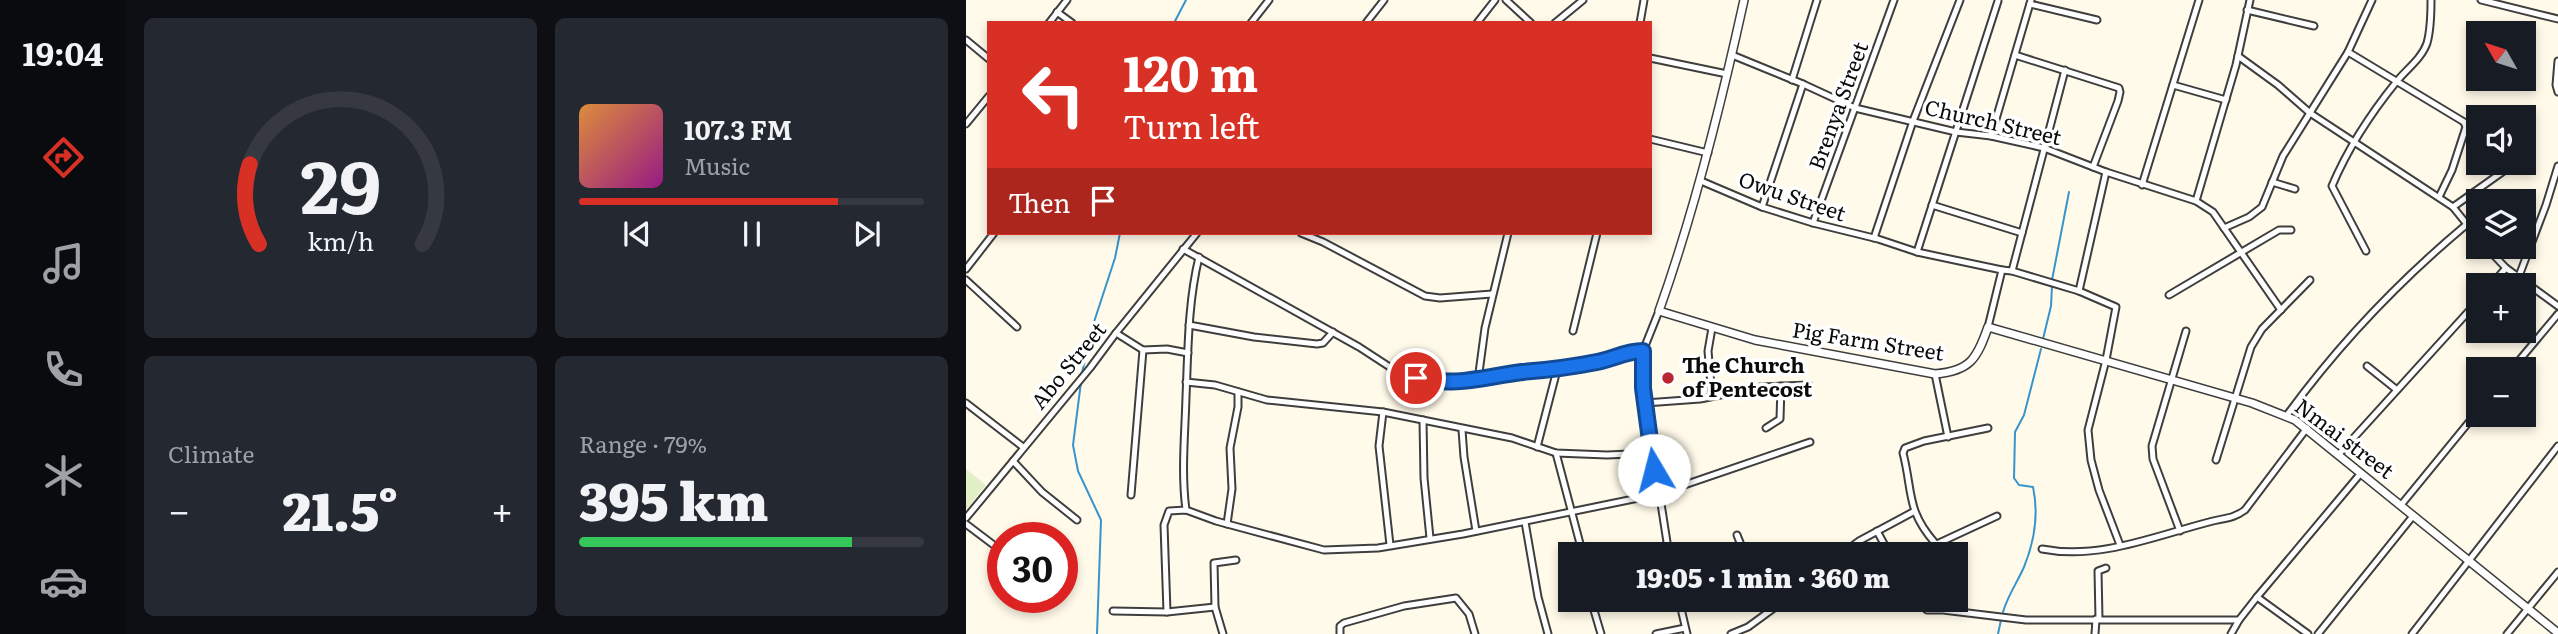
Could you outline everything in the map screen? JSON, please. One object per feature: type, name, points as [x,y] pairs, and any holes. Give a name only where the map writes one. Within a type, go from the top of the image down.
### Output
[{"type":"street","points":[[1050,21],[1067,0]]},
{"type":"street","points":[[1253,21],[1269,0]]},
{"type":"street","points":[[1368,21],[1384,0]]},
{"type":"street","points":[[1478,21],[1495,0]]},
{"type":"street","points":[[1506,0],[1529,21]]},
{"type":"street","points":[[1557,21],[1583,0]]},
{"type":"street","points":[[1640,21],[1644,0]]},
{"type":"street","points":[[1667,542],[1644,403],[1643,351],[1660,312],[1680,252],[1708,153],[1744,0]]},
{"type":"street","points":[[1791,80],[1817,0]]},
{"type":"street","name":"Brenya Street","points":[[1813,223],[1894,0]]},
{"type":"street","points":[[1960,0],[1913,121],[1874,238],[1917,252],[2012,271],[2116,307],[2088,430],[2091,460],[2099,490],[2120,545]]},
{"type":"street","points":[[2143,185],[2199,0]]},
{"type":"street","points":[[2196,201],[2238,56],[2250,0]]},
{"type":"street","points":[[2224,228],[2259,211],[2283,156],[2348,52],[2372,0]]},
{"type":"street","points":[[2366,251],[2332,187],[2353,142],[2397,81],[2422,53],[2427,43],[2431,21],[2431,0]]},
{"type":"street","points":[[2481,0],[2558,19]]},
{"type":"street","points":[[1917,252],[1998,1]]},
{"type":"street","points":[[1991,136],[2031,2],[2097,20]]},
{"type":"street","points":[[2248,10],[2314,26]]},
{"type":"street","points":[[1057,12],[1069,21]]},
{"type":"street","points":[[966,40],[987,57]]},
{"type":"street","points":[[2348,52],[2460,119],[2466,127],[2452,170],[2439,197]]},
{"type":"street","name":"Church Street","points":[[1732,55],[1803,83],[1855,108],[1956,132],[1991,136],[2044,148],[2143,185],[2196,201],[2213,212],[2281,310]]},
{"type":"street","points":[[2015,55],[2113,84],[2120,92],[2094,167]]},
{"type":"street","points":[[2238,56],[2310,113],[2453,207],[2466,225],[2418,265],[2357,328],[2287,415]]},
{"type":"street","points":[[1652,58],[1727,74]]},
{"type":"street","points":[[2558,61],[2558,92]]},
{"type":"street","points":[[2012,271],[2066,70]]},
{"type":"street","points":[[1762,207],[1803,83]]},
{"type":"street","points":[[2173,85],[2226,100]]},
{"type":"street","points":[[966,124],[987,98]]},
{"type":"street","points":[[1652,139],[1708,153]]},
{"type":"street","points":[[2520,273],[2558,166]]},
{"type":"street","points":[[2079,292],[2106,172]]},
{"type":"street","points":[[2453,207],[2498,175]]},
{"type":"street","name":"Owu Street","points":[[1700,181],[1762,207],[1874,238]]},
{"type":"street","points":[[2272,182],[2295,189]]},
{"type":"street","points":[[1932,205],[2022,233]]},
{"type":"street","points":[[2169,295],[2279,230],[2291,230]]},
{"type":"street","points":[[966,269],[992,235]]},
{"type":"street","name":"Abo Street","points":[[966,518],[1195,235]]},
{"type":"street","points":[[1307,235],[1425,296],[1440,298],[1492,294]]},
{"type":"street","points":[[1478,380],[1492,294],[1507,235]]},
{"type":"street","points":[[1573,331],[1597,235]]},
{"type":"street","points":[[1184,249],[1333,332],[1402,375],[1446,384],[1557,370],[1643,351]]},
{"type":"street","points":[[1186,510],[1183,462],[1186,382],[1189,325],[1199,257]]},
{"type":"street","points":[[2497,259],[2514,273]]},
{"type":"street","points":[[2502,273],[2506,268]]},
{"type":"street","name":"Pig Farm Street","points":[[1660,312],[1782,346],[1935,374],[1952,372],[1963,369],[1981,348],[2002,270]]},
{"type":"street","points":[[966,280],[1017,327]]},
{"type":"street","points":[[2216,460],[2251,347],[2262,329],[2310,280]]},
{"type":"street","points":[[2536,289],[2558,306]]},
{"type":"street","points":[[2339,454],[2466,314]]},
{"type":"street","points":[[2522,357],[2558,314]]},
{"type":"street","points":[[1189,325],[1254,337],[1317,344],[1323,343],[1333,332]]},
{"type":"street","name":"Nmai street","points":[[1987,327],[2287,415],[2362,472],[2558,634]]},
{"type":"street","points":[[1712,328],[1707,351],[1712,396]]},
{"type":"street","points":[[2180,531],[2153,459],[2152,446],[2186,331]]},
{"type":"street","points":[[1116,333],[1143,350],[1167,349],[1188,353]]},
{"type":"street","points":[[1131,495],[1143,350]]},
{"type":"street","points":[[2367,366],[2397,390]]},
{"type":"street","points":[[1537,447],[1557,370]]},
{"type":"street","points":[[1935,374],[1948,437]]},
{"type":"street","points":[[1186,382],[1215,385],[1267,400],[1383,412],[1512,438],[1556,453],[1607,455],[1652,449]]},
{"type":"street","points":[[1644,403],[1809,385]]},
{"type":"street","points":[[1766,428],[1780,419],[1781,386]]},
{"type":"street","points":[[1227,524],[1232,489],[1230,448],[1238,410],[1238,392]]},
{"type":"street","points":[[966,403],[1023,447]]},
{"type":"street","points":[[1383,412],[1379,446],[1380,471],[1390,545]]},
{"type":"street","points":[[1423,420],[1424,478],[1430,538]]},
{"type":"street","points":[[2401,505],[2466,426]]},
{"type":"street","points":[[1934,542],[1913,512],[1903,453],[1905,448],[1988,428]]},
{"type":"street","points":[[2042,549],[2075,553],[2234,518],[2245,510],[2307,428]]},
{"type":"street","points":[[1462,430],[1476,531]]},
{"type":"street","points":[[1167,612],[1164,525],[1169,511],[1186,510],[1324,550],[1353,550],[1476,531],[1658,494],[1810,442]]},
{"type":"street","points":[[2412,634],[2558,446]]},
{"type":"street","points":[[1556,453],[1580,542]]},
{"type":"street","points":[[1013,461],[1042,492],[1077,520]]},
{"type":"street","points":[[2231,634],[2257,597],[2362,472]]},
{"type":"street","points":[[1860,542],[1913,512]]},
{"type":"street","points":[[1937,542],[1997,516]]},
{"type":"street","points":[[2318,634],[2413,516]]},
{"type":"street","points":[[1525,522],[1538,597],[1548,634]]},
{"type":"street","points":[[966,524],[987,540]]},
{"type":"street","points":[[1877,531],[1883,542]]},
{"type":"street","points":[[1737,535],[1740,542]]},
{"type":"street","points":[[1223,634],[1215,607],[1214,563],[1236,560]]},
{"type":"street","points":[[2095,634],[2098,571],[2106,568]]},
{"type":"street","points":[[2507,634],[2558,572]]},
{"type":"street","points":[[2257,597],[2308,634]]},
{"type":"street","points":[[1340,634],[1340,626],[1344,623],[1404,606],[1456,598],[1469,614],[1475,634]]},
{"type":"street","points":[[1113,611],[1167,612],[1215,607]]},
{"type":"street","points":[[1595,612],[1601,634]]},
{"type":"street","points":[[1656,634],[1686,631],[1682,612]]},
{"type":"street","points":[[1731,634],[1748,627],[1769,612]]},
{"type":"street","points":[[1959,612],[2026,620],[2239,620]]},
{"type":"green space","points":[[966,469],[986,485],[966,510]]},
{"type":"waterway","points":[[1175,21],[1186,0]]},
{"type":"waterway","points":[[2052,280],[2069,192]]},
{"type":"waterway","points":[[1082,373],[1120,235]]},
{"type":"waterway","points":[[2043,339],[2051,306],[2052,286]]},
{"type":"waterway","points":[[2003,612],[2028,557],[2035,527],[2033,487],[2019,485],[2014,478],[2015,432],[2024,415],[2041,349]]},
{"type":"waterway","points":[[1081,382],[1073,445],[1078,471],[1101,520],[1097,634]]},
{"type":"waterway","points":[[1998,634],[2001,620]]},
{"type":"place","name":"The Church of Pentecost","points":[[1668,378]]},
{"type":"route","points":[[1416,378],[1446,384],[1521,372],[1567,369],[1625,353],[1643,351],[1643,388],[1654,470]]}]
